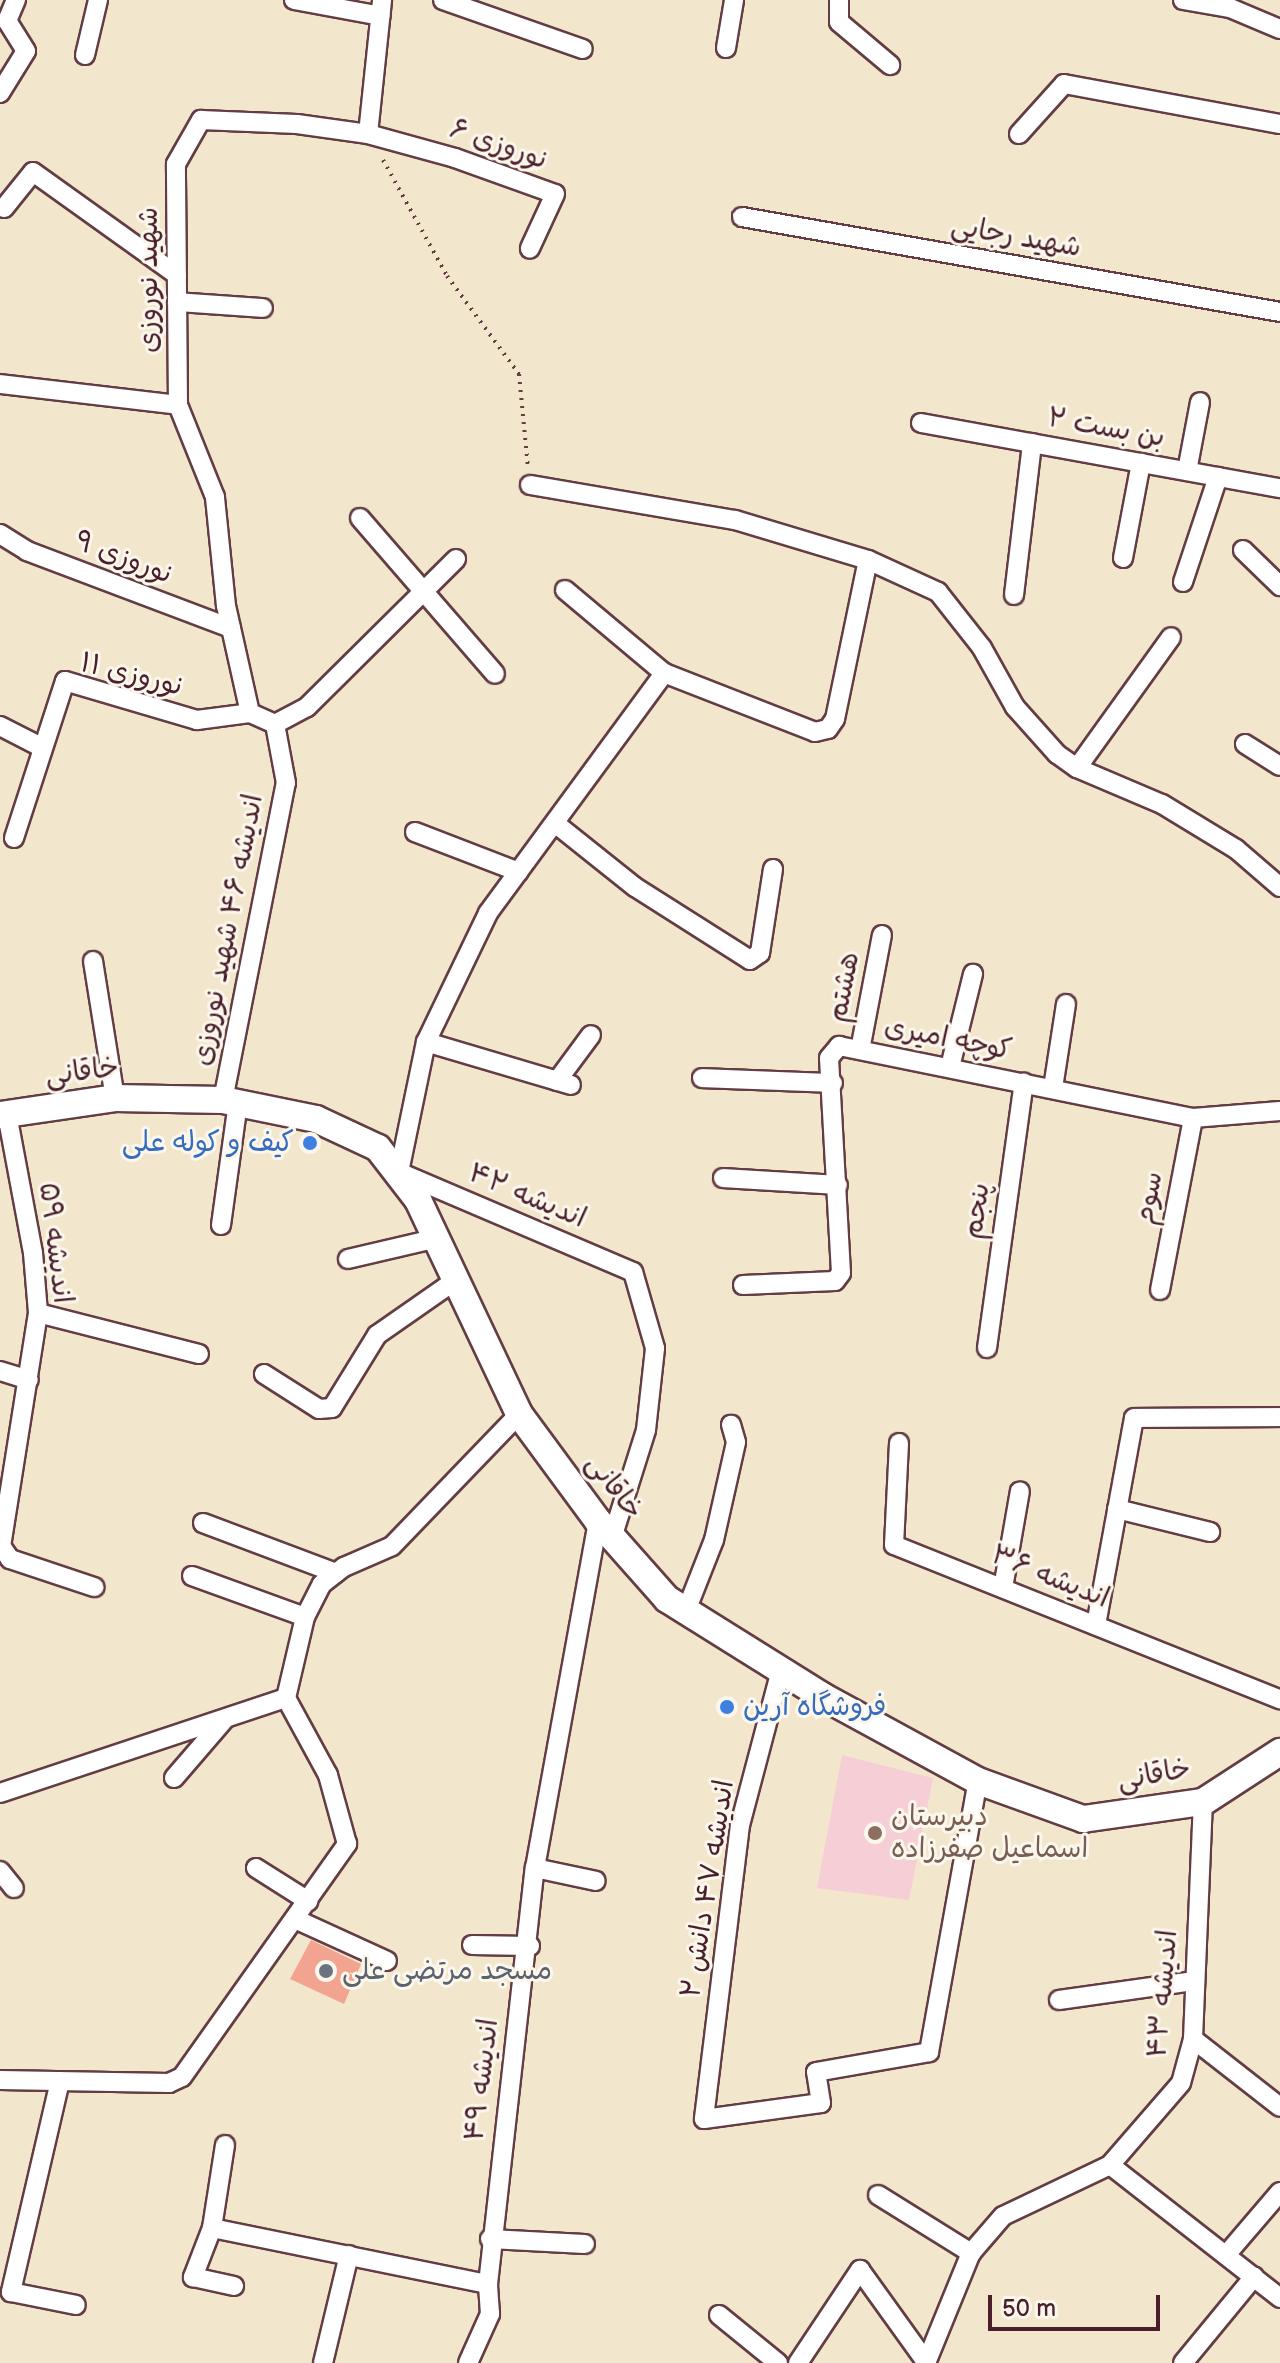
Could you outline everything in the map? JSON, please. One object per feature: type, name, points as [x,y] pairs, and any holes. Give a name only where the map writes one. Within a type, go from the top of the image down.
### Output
[{"type":"main road","name":"خاقانی","points":[[3,1115],[115,1098],[230,1101],[342,1128],[378,1148],[399,1172],[438,1238],[453,1282],[519,1414],[605,1530],[667,1599],[781,1670],[978,1781],[1083,1819],[1203,1802],[1280,1752]]},
{"type":"street","points":[[0,93],[26,51],[7,21],[16,0]]},
{"type":"street","points":[[85,55],[98,0]]},
{"type":"street","points":[[294,0],[382,8],[368,134]]},
{"type":"street","points":[[443,0],[583,49]]},
{"type":"street","points":[[726,48],[734,0]]},
{"type":"street","points":[[839,0],[839,22],[890,65]]},
{"type":"street","points":[[1183,0],[1230,8],[1280,29]]},
{"type":"street","points":[[1019,134],[1064,84],[1280,124]]},
{"type":"street","name":"شهید نوروزی","points":[[250,713],[231,628],[215,497],[178,405],[176,164],[201,120],[368,134]]},
{"type":"street","name":"نوروزی ۶","points":[[368,134],[455,158],[555,194],[530,248]]},
{"type":"street","points":[[4,208],[33,172],[177,275]]},
{"type":"street","name":"شهید رجایی","points":[[742,217],[1280,312]]},
{"type":"street","points":[[177,302],[263,308]]},
{"type":"street","points":[[0,384],[178,405]]},
{"type":"street","points":[[1187,471],[1200,402]]},
{"type":"street","name":"بن بست ۲","points":[[921,423],[1280,488]]},
{"type":"street","points":[[1014,595],[1032,443]]},
{"type":"street","points":[[1123,558],[1141,463]]},
{"type":"street","points":[[1183,582],[1218,477]]},
{"type":"street","points":[[530,485],[735,520],[868,560],[938,592],[982,648],[1015,707],[1077,768],[1162,804],[1236,849],[1280,887]]},
{"type":"street","points":[[360,518],[495,674]]},
{"type":"street","name":"نوروزی ۹","points":[[0,534],[27,551],[231,628]]},
{"type":"street","points":[[1243,550],[1280,586]]},
{"type":"street","points":[[250,713],[275,724],[307,707],[456,559]]},
{"type":"street","points":[[565,590],[664,673],[815,732],[828,729],[835,719],[868,560]]},
{"type":"street","points":[[1077,768],[1171,637]]},
{"type":"street","points":[[399,1172],[426,1042],[488,913],[664,673]]},
{"type":"street","name":"نوروزی ۱۱","points":[[14,838],[65,681],[197,720],[250,713]]},
{"type":"street","name":"اندیشه ۴۶ شهید نوروزی","points":[[221,1225],[230,1101],[286,783],[275,724]]},
{"type":"street","points":[[0,726],[43,748]]},
{"type":"street","points":[[1245,744],[1280,766]]},
{"type":"street","points":[[556,824],[635,887],[750,960],[760,953],[773,869]]},
{"type":"street","points":[[415,832],[519,872]]},
{"type":"street","name":"هشتم","points":[[860,1050],[882,935]]},
{"type":"street","points":[[93,961],[115,1098]]},
{"type":"street","points":[[950,1067],[973,974]]},
{"type":"street","points":[[1053,1088],[1066,1004]]},
{"type":"street","points":[[426,1042],[564,1083],[591,1035]]},
{"type":"street","name":"کوچه امیری","points":[[743,1285],[839,1279],[833,1083],[833,1050],[839,1046],[1193,1118],[1280,1111]]},
{"type":"street","points":[[702,1078],[833,1083]]},
{"type":"street","name":"پنجم","points":[[987,1348],[1024,1083]]},
{"type":"street","name":"اندیشه ۵۹","points":[[3,1115],[33,1253],[38,1313],[16,1475],[1,1546],[4,1554],[94,1587]]},
{"type":"street","name":"سوم","points":[[1160,1290],[1193,1118]]},
{"type":"street","name":"اندیشه ۴۲","points":[[399,1172],[633,1272]]},
{"type":"street","points":[[723,1178],[838,1185]]},
{"type":"street","points":[[348,1259],[438,1238]]},
{"type":"street","name":"اندیشه ۴۹","points":[[468,2363],[490,2314],[490,2239],[530,1946],[535,1868],[605,1530],[646,1430],[655,1348],[633,1272]]},
{"type":"street","points":[[264,1374],[319,1409],[332,1408],[377,1335],[453,1282]]},
{"type":"street","points":[[38,1313],[199,1354]]},
{"type":"street","points":[[0,1371],[29,1380]]},
{"type":"street","points":[[0,2080],[169,2083],[182,2077],[342,1853],[347,1830],[328,1775],[286,1698],[305,1617],[322,1584],[336,1573],[392,1546],[519,1414]]},
{"type":"street","points":[[1096,1625],[1134,1418],[1280,1417]]},
{"type":"street","points":[[686,1611],[714,1540],[736,1442],[731,1425]]},
{"type":"street","name":"اندیشه ۳۶","points":[[899,1443],[894,1545],[1280,1699]]},
{"type":"street","points":[[0,1493],[16,1475]]},
{"type":"street","points":[[1003,1588],[1020,1491]]},
{"type":"street","points":[[1117,1509],[1210,1532]]},
{"type":"street","points":[[203,1523],[336,1573]]},
{"type":"street","points":[[192,1576],[305,1617]]},
{"type":"street","name":"اندیشه ۴۷ دانش ۲","points":[[781,1670],[740,1825],[704,2119],[821,2103],[816,2072],[929,2052],[978,1781]]},
{"type":"street","points":[[0,1793],[286,1698]]},
{"type":"street","points":[[174,1778],[227,1717]]},
{"type":"street","name":"اندیشه ۴۳","points":[[926,2363],[971,2253],[1003,2216],[1110,2165],[1181,2083],[1193,2039],[1203,1802]]},
{"type":"street","points":[[256,1868],[308,1901]]},
{"type":"street","points":[[535,1868],[596,1881]]},
{"type":"street","points":[[0,1871],[14,1888]]},
{"type":"street","points":[[295,1919],[387,1961]]},
{"type":"street","points":[[472,1945],[530,1946]]},
{"type":"street","points":[[1059,2000],[1195,1981]]},
{"type":"street","points":[[1193,2039],[1280,2107]]},
{"type":"street","points":[[60,2081],[11,2292],[76,2305]]},
{"type":"street","points":[[225,2145],[212,2228],[193,2277],[234,2286]]},
{"type":"street","points":[[1110,2165],[1280,2298]]},
{"type":"street","points":[[1226,2255],[1280,2192]]},
{"type":"street","points":[[878,2195],[971,2253]]},
{"type":"street","points":[[212,2228],[488,2284]]},
{"type":"street","points":[[490,2239],[585,2244]]},
{"type":"street","points":[[323,2363],[349,2255]]},
{"type":"street","points":[[798,2363],[860,2270],[926,2363]]},
{"type":"street","points":[[1183,2363],[1254,2277]]},
{"type":"street","points":[[719,2315],[778,2363]]},
{"type":"path","points":[[368,134],[447,276],[519,374],[530,485]]},
{"type":"shaded area","name":"دبیرستان اسماعیل صفرزاده","points":[[842,1755],[933,1778],[909,1900],[817,1888]]},
{"type":"building","name":"مسجد مرتضی علی","points":[[311,1940],[361,1964],[344,2004],[290,1979]]},
{"type":"place","name":"کیف و کوله علی","points":[[310,1143]]},
{"type":"place","name":"فروشگاه آرین","points":[[727,1707]]},
{"type":"place","name":"دبیرستان اسماعیل صفرزاده","points":[[875,1833]]},
{"type":"place","name":"مسجد مرتضی علی","points":[[326,1971]]}]
